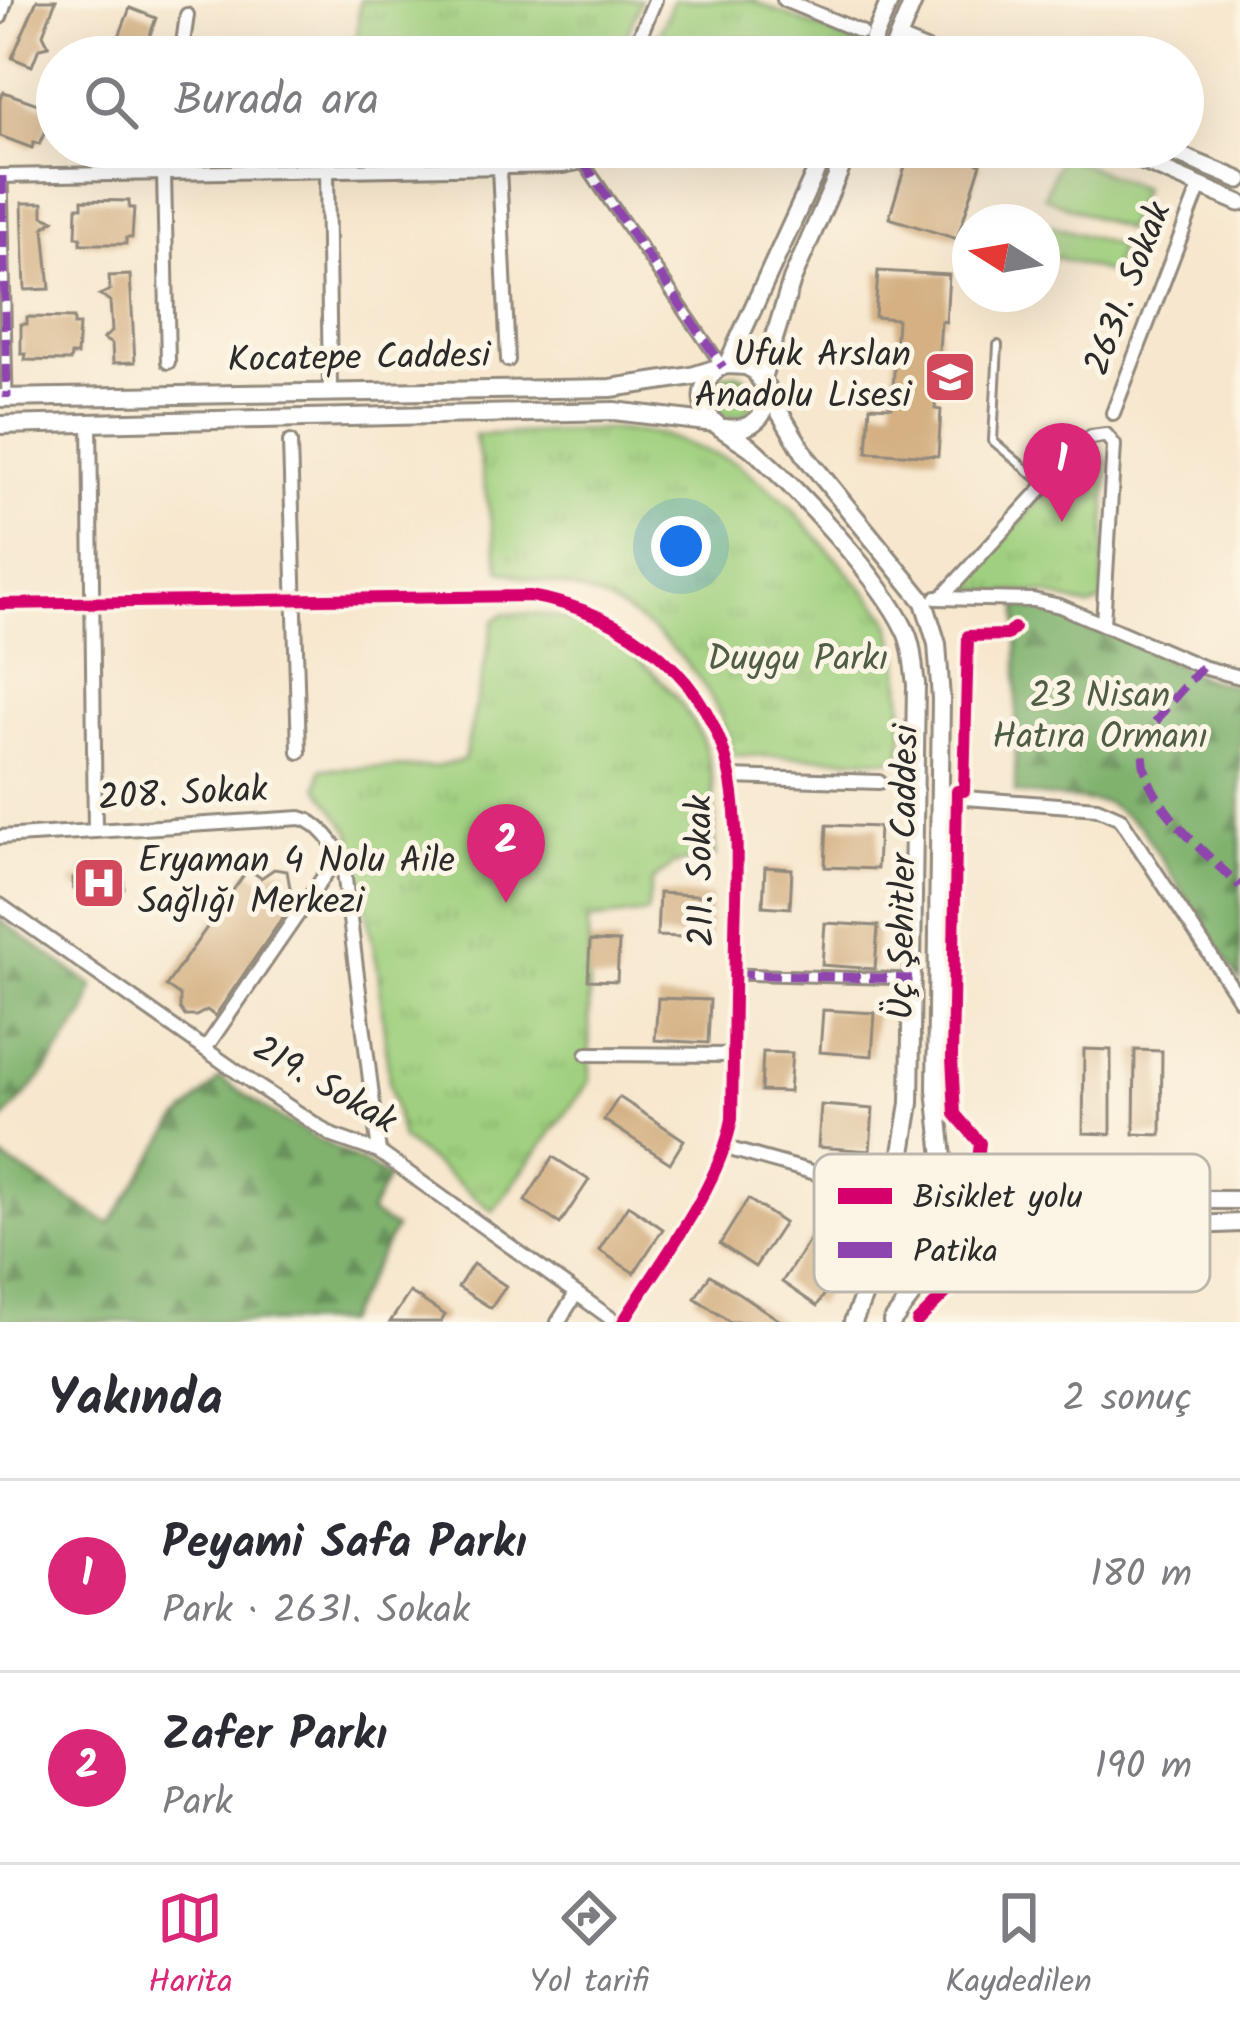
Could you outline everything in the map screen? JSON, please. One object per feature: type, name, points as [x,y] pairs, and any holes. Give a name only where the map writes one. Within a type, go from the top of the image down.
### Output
[{"type":"main road","points":[[872,36],[890,0]]},
{"type":"main road","points":[[901,36],[914,0]]},
{"type":"main road","points":[[817,168],[722,367],[710,376],[702,395],[708,415],[720,425],[745,428],[761,416],[768,397],[764,382],[792,280],[841,168]]},
{"type":"main road","points":[[722,367],[746,366],[764,382]]},
{"type":"main road","name":"Kocatepe Caddesi","points":[[3,398],[610,388],[722,367]]},
{"type":"main road","name":"Üç Şehitler Caddesi","points":[[764,382],[807,458],[924,602],[937,644],[936,1089],[944,1154]]},
{"type":"main road","name":"Kocatepe Caddesi","points":[[0,424],[614,412],[720,425]]},
{"type":"main road","name":"Üç Şehitler Caddesi","points":[[720,425],[751,447],[799,496],[886,596],[908,634],[916,684],[910,1103],[901,1154]]},
{"type":"main road","points":[[1210,1200],[1240,1200]]},
{"type":"main road","points":[[1210,1224],[1240,1223]]},
{"type":"main road","points":[[853,1322],[865,1292]]},
{"type":"main road","points":[[892,1322],[917,1292]]},
{"type":"street","points":[[0,17],[7,0]]},
{"type":"street","points":[[640,36],[655,0]]},
{"type":"street","points":[[784,0],[859,36]]},
{"type":"street","points":[[184,36],[187,15]]},
{"type":"street","points":[[1204,165],[1240,180]]},
{"type":"street","points":[[165,168],[168,362]]},
{"type":"street","points":[[3,398],[1,176],[441,168]]},
{"type":"street","points":[[499,168],[508,360]]},
{"type":"street","points":[[588,168],[722,367]]},
{"type":"street","points":[[1158,168],[1240,202]]},
{"type":"street","points":[[326,170],[330,392]]},
{"type":"street","name":"2631. Sokak","points":[[1113,413],[1200,186]]},
{"type":"street","points":[[90,422],[95,830]]},
{"type":"street","points":[[943,596],[1090,437],[1106,435],[1114,445],[1103,623]]},
{"type":"street","points":[[290,442],[299,752]]},
{"type":"street","name":"211. Sokak","points":[[0,604],[501,595],[570,604],[652,646],[667,661],[706,711],[730,777],[737,830],[732,1119],[727,1148],[619,1322]]},
{"type":"street","points":[[924,602],[943,596],[1033,600],[1103,623],[1202,667],[1240,677]]},
{"type":"street","points":[[730,777],[879,782]]},
{"type":"street","points":[[939,796],[1096,808],[1120,818],[1240,1000]]},
{"type":"street","name":"208. Sokak","points":[[0,837],[307,818],[340,853]]},
{"type":"street","points":[[205,1049],[340,853]]},
{"type":"street","points":[[340,853],[380,1152]]},
{"type":"street","name":"219. Sokak","points":[[0,905],[334,1136],[380,1152],[619,1322]]},
{"type":"street","points":[[734,974],[912,979]]},
{"type":"street","points":[[587,1054],[733,1054]]},
{"type":"street","points":[[727,1148],[814,1172]]},
{"type":"street","points":[[558,1322],[576,1294]]},
{"type":"lane","points":[[998,345],[994,441],[1046,484]]},
{"type":"green space","points":[[360,0],[641,0],[626,36],[357,36]]},
{"type":"green space","points":[[673,0],[751,0],[838,36],[658,36]]},
{"type":"green space","points":[[1056,168],[1093,168],[1142,188],[1125,230],[1044,197]]},
{"type":"green space","points":[[1060,228],[1120,246],[1111,274],[1060,258]]},
{"type":"green space","points":[[733,373],[749,379],[755,395],[749,411],[733,417],[717,411],[711,395],[717,379]]},
{"type":"green space","name":"Duygu Parkı","points":[[606,429],[661,434],[737,463],[786,502],[888,617],[899,656],[902,760],[732,755],[725,728],[698,677],[656,634],[607,601],[500,570],[475,435]]},
{"type":"green space","points":[[1085,450],[1099,451],[1108,461],[1102,601],[1089,607],[1042,593],[965,591],[963,584]]},
{"type":"green space","name":"23 Nisan Hatıra Ormanı","points":[[1018,605],[1079,617],[1202,677],[1240,688],[1240,981],[1140,826],[1107,803],[1015,793]]},
{"type":"green space","points":[[505,613],[552,616],[575,623],[619,645],[658,677],[689,716],[706,750],[714,796],[715,857],[674,864],[652,881],[647,913],[588,920],[590,1081],[493,1211],[402,1139],[389,1081],[378,969],[351,833],[318,787],[321,769],[435,767],[464,760],[494,621]]},
{"type":"green space","points":[[0,920],[93,986],[87,1011],[45,1073],[0,1124]]},
{"type":"green space","points":[[220,1078],[274,1115],[388,1177],[370,1213],[395,1228],[344,1322],[0,1322],[0,1157],[110,1224],[174,1125]]},
{"type":"building","points":[[37,0],[56,0],[44,36],[36,36],[32,66],[12,58]]},
{"type":"building","points":[[130,8],[156,18],[150,36],[119,36]]},
{"type":"building","points":[[4,92],[36,103],[32,148],[0,136]]},
{"type":"building","points":[[904,168],[980,168],[968,204],[952,204],[952,237],[889,218]]},
{"type":"building","points":[[82,200],[129,201],[129,208],[134,208],[132,238],[126,238],[126,244],[81,244],[81,237],[76,237],[77,207],[82,207]]},
{"type":"building","points":[[22,203],[43,203],[43,216],[54,220],[44,228],[50,289],[25,290]]},
{"type":"building","points":[[878,271],[949,275],[935,409],[941,410],[938,456],[867,452],[870,406],[892,407],[897,319],[875,317]]},
{"type":"building","points":[[130,275],[135,362],[113,363],[112,344],[103,339],[112,331],[110,301],[99,295],[110,290],[109,276]]},
{"type":"building","points":[[27,317],[74,318],[74,325],[79,325],[77,355],[71,355],[70,361],[25,360],[21,324],[27,324]]},
{"type":"building","points":[[827,825],[879,827],[877,869],[825,867]]},
{"type":"building","name":"Eryaman 4 Nolu Aile Sağlığı Merkezi","points":[[106,864],[107,869],[115,869],[114,875],[124,875],[124,888],[114,887],[108,901],[82,897],[82,889],[73,889],[73,878],[82,878],[82,868]]},
{"type":"building","points":[[765,867],[792,869],[790,908],[763,906]]},
{"type":"building","points":[[248,869],[261,878],[274,869],[287,871],[291,893],[297,897],[215,1016],[207,1010],[185,1016],[180,996],[166,986]]},
{"type":"building","points":[[659,893],[711,896],[709,938],[657,936]]},
{"type":"building","points":[[825,923],[878,926],[875,969],[822,965]]},
{"type":"building","points":[[590,941],[619,942],[617,981],[588,980]]},
{"type":"building","points":[[658,998],[710,1000],[708,1043],[655,1040]]},
{"type":"building","points":[[823,1010],[875,1013],[872,1056],[820,1052]]},
{"type":"building","points":[[1084,1049],[1111,1050],[1111,1134],[1083,1133]]},
{"type":"building","points":[[1135,1050],[1162,1051],[1161,1135],[1134,1134]]},
{"type":"building","points":[[763,1052],[792,1053],[789,1092],[761,1091]]},
{"type":"building","points":[[619,1097],[684,1140],[670,1163],[604,1120]]},
{"type":"building","points":[[821,1105],[873,1109],[870,1151],[818,1147]]},
{"type":"building","points":[[553,1157],[589,1180],[560,1224],[525,1201]]},
{"type":"building","points":[[748,1199],[784,1223],[755,1267],[720,1244]]},
{"type":"building","points":[[628,1205],[663,1229],[634,1273],[599,1250]]},
{"type":"building","points":[[814,1240],[814,1292],[826,1292],[817,1306],[782,1282]]},
{"type":"building","points":[[473,1264],[506,1286],[491,1308],[458,1287]]},
{"type":"building","points":[[710,1275],[782,1322],[730,1322],[695,1298]]},
{"type":"building","points":[[410,1292],[445,1315],[441,1322],[390,1322]]},
{"type":"marked path","points":[[587,168],[723,367]]},
{"type":"marked path","points":[[2,176],[7,398]]},
{"type":"marked path","points":[[1202,667],[1149,733],[1143,753],[1146,774],[1189,838],[1240,886]]},
{"type":"marked path","points":[[734,974],[912,979]]},
{"type":"cycle path","points":[[0,604],[530,596],[566,605],[632,635],[685,682],[721,744],[734,800],[732,1119],[702,1198],[623,1322]]},
{"type":"cycle path","points":[[979,1154],[980,1143],[955,1114],[957,791],[964,791],[968,636],[1007,635],[1014,628]]},
{"type":"cycle path","points":[[917,1322],[947,1292]]},
{"type":"place","name":"Ufuk Arslan Anadolu Lisesi","points":[[950,377]]},
{"type":"place","name":"Peyami Safa Parkı","points":[[1062,522]]},
{"type":"place","name":"Eryaman 4 Nolu Aile Sağlığı Merkezi","points":[[99,883]]},
{"type":"place","name":"Zafer Parkı","points":[[506,903]]}]
